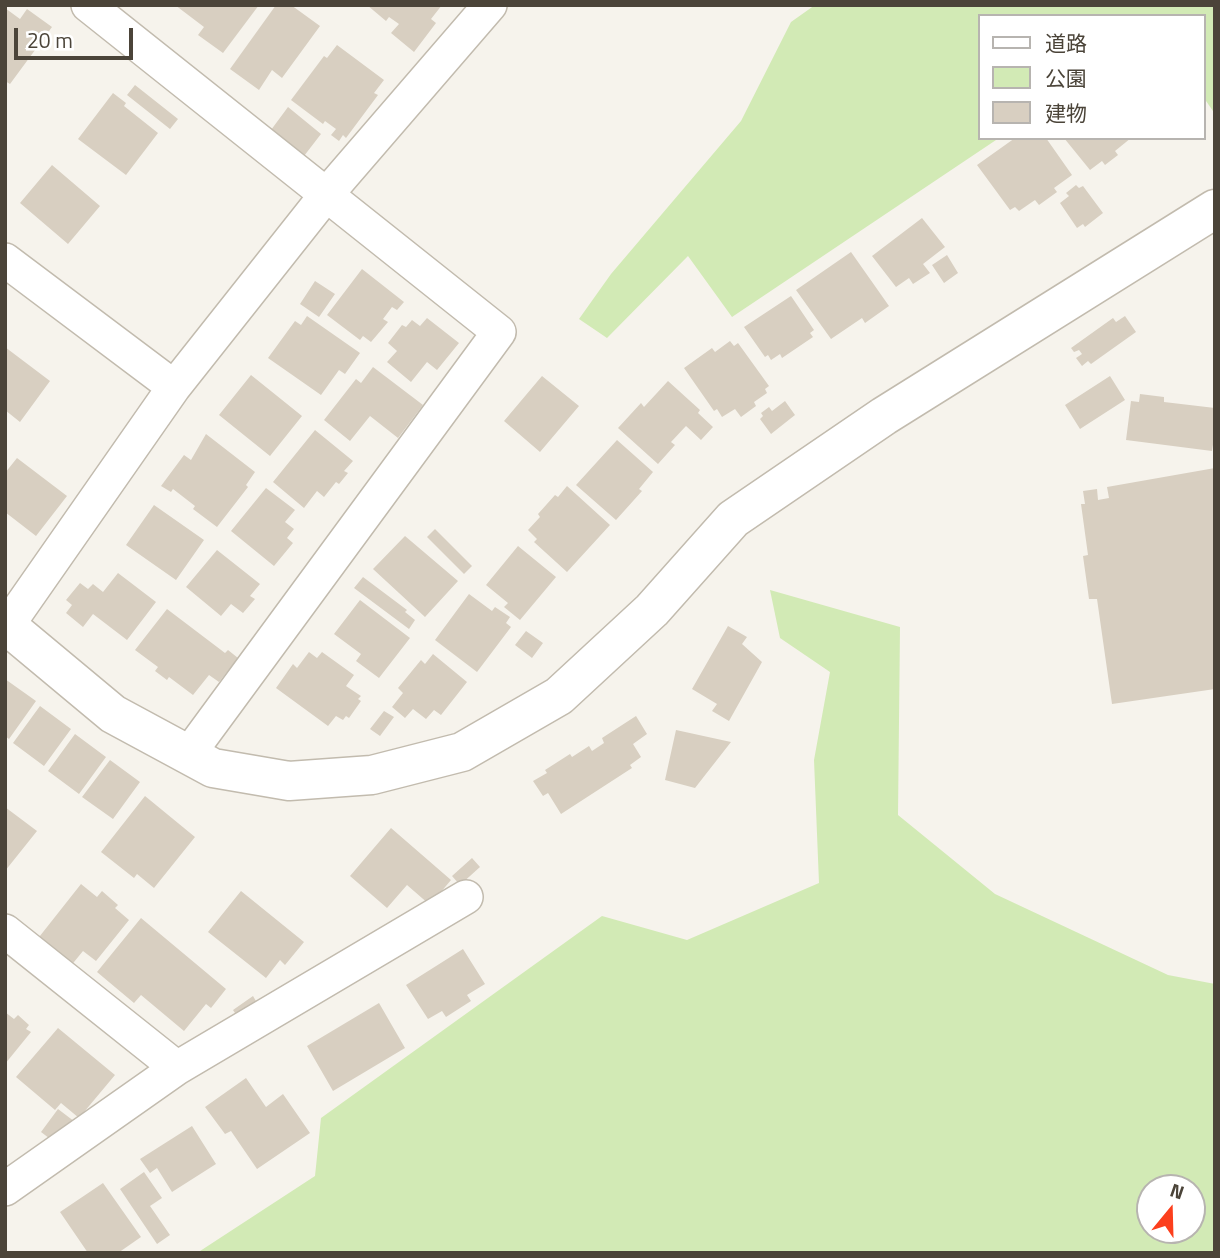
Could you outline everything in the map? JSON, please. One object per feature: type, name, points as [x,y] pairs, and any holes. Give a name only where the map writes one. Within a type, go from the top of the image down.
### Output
[{"type":"street","points":[[88,5],[499,332],[188,755]]},
{"type":"street","points":[[489,5],[326,195],[174,387],[6,626],[113,714],[213,768],[289,782],[372,775],[462,752],[559,696],[652,610],[733,519],[884,416],[1215,209]]},
{"type":"street","points":[[5,260],[174,387]]},
{"type":"street","points":[[5,1189],[177,1068],[466,897]]},
{"type":"street","points":[[5,931],[177,1068]]},
{"type":"green space","points":[[815,5],[1215,5],[1215,114],[1206,101],[1206,14],[978,14],[978,140],[996,140],[732,317],[688,256],[607,338],[579,319],[611,274],[741,121],[791,22]]},
{"type":"green space","points":[[770,590],[900,627],[898,815],[995,894],[1168,975],[1215,984],[1215,1253],[197,1253],[315,1176],[321,1118],[602,916],[687,940],[819,883],[814,760],[830,672],[780,638]]},
{"type":"building","points":[[175,5],[259,5],[223,53],[198,35],[204,27]]},
{"type":"building","points":[[276,5],[291,5],[320,26],[282,78],[272,70],[259,90],[230,69]]},
{"type":"building","points":[[367,5],[442,5],[431,19],[436,23],[414,52],[391,33],[399,24],[389,17],[386,21]]},
{"type":"building","points":[[5,8],[20,19],[27,9],[52,27],[10,84],[5,81]]},
{"type":"building","points":[[337,45],[384,80],[374,93],[378,95],[346,138],[343,135],[339,141],[331,135],[336,129],[325,121],[323,124],[291,100],[324,56],[327,58]]},
{"type":"building","points":[[135,85],[178,119],[170,129],[127,95]]},
{"type":"building","points":[[113,93],[126,103],[124,106],[158,133],[126,175],[78,139]]},
{"type":"building","points":[[288,107],[321,134],[304,156],[271,130]]},
{"type":"building","points":[[1012,140],[1047,140],[1072,175],[1054,188],[1057,192],[1039,205],[1035,200],[1019,211],[1015,207],[1010,210],[977,165]]},
{"type":"building","points":[[1066,140],[1129,140],[1115,151],[1118,155],[1105,165],[1102,161],[1090,170]]},
{"type":"building","points":[[52,165],[100,206],[68,244],[20,203]]},
{"type":"building","points":[[1076,185],[1079,188],[1083,186],[1103,213],[1085,227],[1083,224],[1077,228],[1060,203],[1069,196],[1066,193]]},
{"type":"building","points":[[922,218],[945,247],[923,264],[930,273],[913,284],[909,278],[896,287],[872,256]]},
{"type":"building","points":[[851,252],[889,306],[865,323],[862,318],[831,339],[796,290]]},
{"type":"building","points":[[947,255],[958,273],[944,283],[932,265]]},
{"type":"building","points":[[362,269],[404,302],[397,310],[392,307],[383,319],[388,322],[371,342],[363,336],[360,340],[327,315]]},
{"type":"building","points":[[315,281],[335,294],[319,317],[300,304]]},
{"type":"building","points":[[791,296],[814,330],[810,333],[813,337],[782,358],[780,354],[771,360],[768,355],[765,357],[744,327]]},
{"type":"building","points":[[307,316],[360,353],[345,374],[339,370],[321,395],[268,358],[295,321],[301,325]]},
{"type":"building","points":[[1125,316],[1136,332],[1091,364],[1088,361],[1082,366],[1076,358],[1082,354],[1071,348],[1113,318],[1116,322]]},
{"type":"building","points":[[427,318],[459,343],[437,370],[427,362],[411,382],[387,362],[397,351],[388,343],[402,325],[406,327],[412,320],[420,326]]},
{"type":"building","points":[[730,341],[734,346],[738,343],[769,386],[765,389],[767,393],[754,402],[756,406],[741,417],[735,409],[722,417],[717,409],[714,411],[684,368],[712,348],[715,352]]},
{"type":"building","points":[[5,347],[50,381],[20,422],[5,410]]},
{"type":"building","points":[[373,367],[423,405],[398,438],[370,416],[350,441],[324,420],[356,379],[361,383]]},
{"type":"building","points":[[251,375],[302,416],[270,456],[219,415]]},
{"type":"building","points":[[542,376],[579,406],[540,452],[504,421]]},
{"type":"building","points":[[1110,376],[1125,400],[1080,429],[1065,405]]},
{"type":"building","points":[[668,381],[700,410],[698,413],[713,427],[701,440],[686,426],[671,442],[675,445],[658,464],[618,428],[641,403],[644,407]]},
{"type":"building","points":[[1140,394],[1164,397],[1164,402],[1215,408],[1212,451],[1126,440],[1131,401],[1139,402]]},
{"type":"building","points":[[785,401],[795,415],[771,434],[760,419],[763,416],[761,413],[769,407],[772,411]]},
{"type":"building","points":[[315,430],[353,461],[344,471],[348,473],[339,484],[336,482],[324,497],[317,491],[304,508],[273,482]]},
{"type":"building","points":[[206,434],[255,472],[246,485],[248,487],[217,527],[173,489],[171,492],[161,486],[184,455],[191,460]]},
{"type":"building","points":[[617,440],[653,472],[639,489],[642,491],[616,520],[576,485]]},
{"type":"building","points":[[17,458],[67,496],[36,536],[5,512],[5,473]]},
{"type":"building","points":[[1215,468],[1215,689],[1112,704],[1097,599],[1089,599],[1083,556],[1088,555],[1081,504],[1085,504],[1083,491],[1097,489],[1098,500],[1109,498],[1107,487]]},
{"type":"building","points":[[567,486],[610,525],[567,572],[534,542],[537,539],[528,530],[540,517],[538,514]]},
{"type":"building","points":[[266,488],[295,510],[285,522],[294,529],[287,538],[293,543],[274,566],[231,531]]},
{"type":"building","points":[[154,505],[204,540],[176,580],[126,545]]},
{"type":"building","points":[[435,529],[472,566],[464,574],[427,537]]},
{"type":"building","points":[[405,536],[458,581],[425,617],[373,569]]},
{"type":"building","points":[[518,546],[556,577],[520,620],[504,607],[508,603],[486,585]]},
{"type":"building","points":[[217,550],[260,584],[250,596],[255,599],[243,613],[231,604],[221,616],[186,587]]},
{"type":"building","points":[[118,573],[156,602],[127,640],[93,614],[83,627],[66,613],[72,605],[66,600],[80,583],[88,589],[93,584],[103,592]]},
{"type":"building","points":[[363,577],[407,610],[405,612],[415,620],[409,629],[354,588]]},
{"type":"building","points":[[469,594],[492,611],[495,607],[510,617],[506,623],[511,627],[477,672],[435,640]]},
{"type":"building","points":[[360,600],[410,638],[379,678],[356,661],[361,654],[334,634]]},
{"type":"building","points":[[167,609],[225,653],[228,650],[238,658],[219,682],[209,675],[193,695],[169,677],[167,680],[155,671],[158,667],[135,650]]},
{"type":"building","points":[[728,626],[747,637],[742,644],[762,662],[729,721],[712,711],[717,704],[692,689]]},
{"type":"building","points":[[526,631],[543,643],[532,658],[515,645]]},
{"type":"building","points":[[309,652],[317,658],[322,652],[354,675],[346,686],[361,696],[358,699],[361,701],[349,718],[346,716],[343,720],[336,716],[328,726],[276,688],[293,664],[297,668]]},
{"type":"building","points":[[433,654],[467,682],[441,715],[434,710],[426,719],[413,709],[405,718],[392,707],[403,693],[398,688],[421,660],[425,664]]},
{"type":"building","points":[[5,679],[36,701],[9,739],[5,736]]},
{"type":"building","points":[[40,706],[71,729],[44,766],[13,743]]},
{"type":"building","points":[[384,711],[394,717],[380,736],[370,729]]},
{"type":"building","points":[[636,716],[647,734],[633,744],[641,757],[630,765],[632,768],[561,814],[548,793],[543,796],[533,781],[570,754],[572,757],[589,746],[592,751],[604,743],[602,738]]},
{"type":"building","points":[[676,730],[731,742],[695,788],[665,780]]},
{"type":"building","points":[[75,734],[106,757],[79,794],[48,771]]},
{"type":"building","points":[[110,760],[140,782],[113,819],[82,797]]},
{"type":"building","points":[[145,796],[195,837],[154,888],[137,874],[134,878],[101,852]]},
{"type":"building","points":[[5,807],[37,831],[5,871]]},
{"type":"building","points":[[391,828],[451,880],[430,905],[407,885],[387,908],[350,876]]},
{"type":"building","points":[[472,858],[480,867],[460,885],[452,876]]},
{"type":"building","points":[[81,884],[97,897],[102,891],[118,905],[115,908],[129,920],[96,961],[83,951],[65,973],[32,946]]},
{"type":"building","points":[[241,891],[304,942],[285,965],[280,960],[266,978],[208,932]]},
{"type":"building","points":[[141,918],[226,989],[211,1008],[206,1004],[184,1031],[141,995],[134,1003],[97,972]]},
{"type":"building","points":[[463,949],[485,984],[467,995],[471,1001],[446,1017],[442,1011],[428,1019],[406,985]]},
{"type":"building","points":[[253,996],[264,1015],[244,1027],[233,1010]]},
{"type":"building","points":[[379,1003],[405,1048],[333,1091],[307,1046]]},
{"type":"building","points":[[5,1012],[14,1019],[18,1015],[29,1025],[26,1029],[31,1032],[5,1064]]},
{"type":"building","points":[[58,1028],[115,1075],[79,1118],[61,1103],[55,1110],[16,1077]]},
{"type":"building","points":[[246,1078],[266,1107],[283,1094],[310,1133],[257,1169],[231,1131],[225,1134],[205,1107]]},
{"type":"building","points":[[58,1109],[83,1128],[66,1151],[41,1132]]},
{"type":"building","points":[[192,1126],[216,1164],[172,1192],[157,1168],[150,1173],[140,1159]]},
{"type":"building","points":[[144,1172],[162,1198],[150,1206],[170,1235],[157,1244],[120,1189]]},
{"type":"building","points":[[103,1183],[141,1237],[118,1253],[88,1253],[60,1212]]}]
